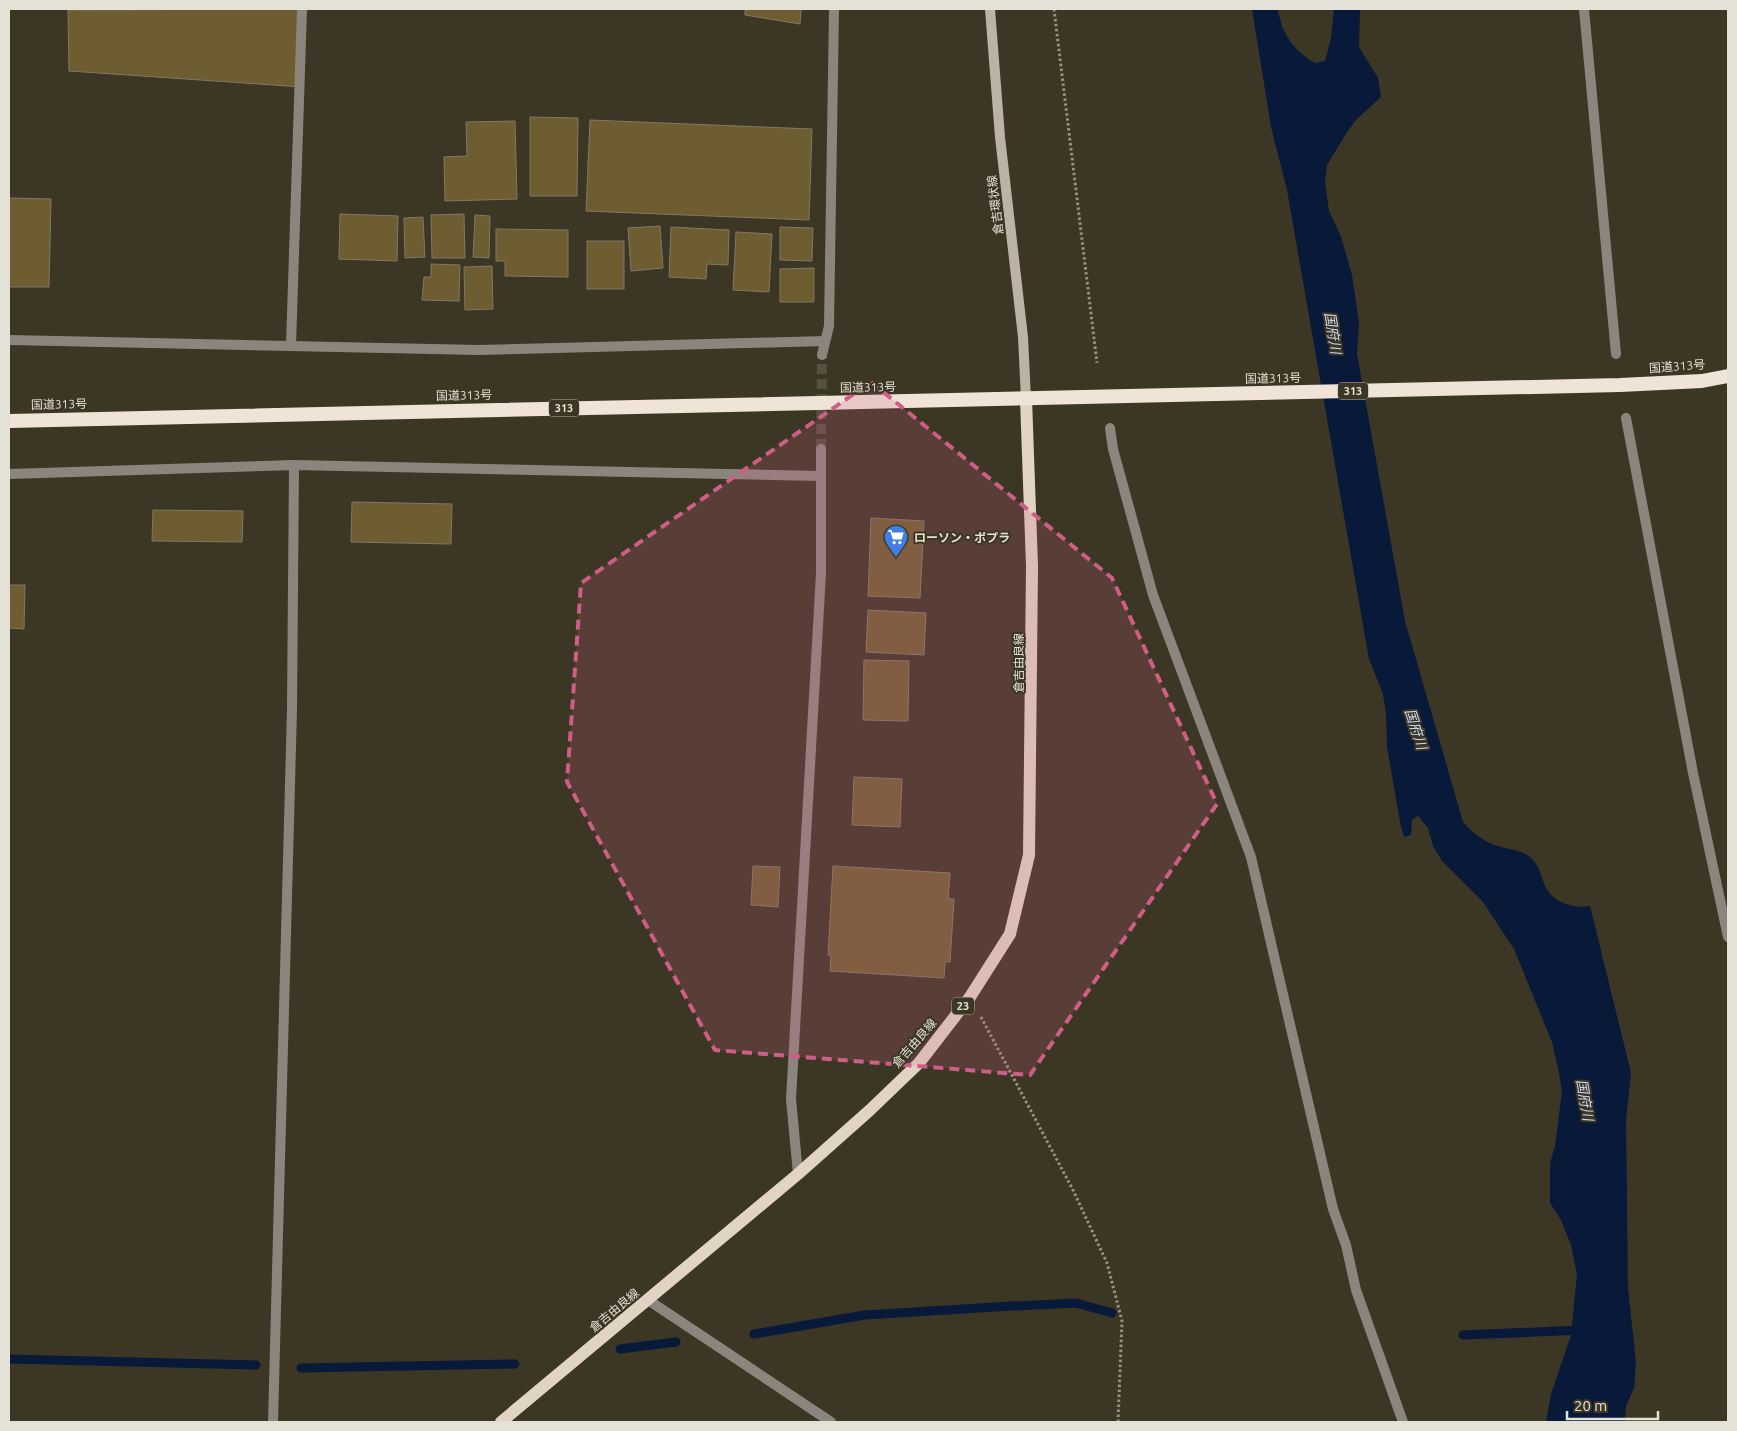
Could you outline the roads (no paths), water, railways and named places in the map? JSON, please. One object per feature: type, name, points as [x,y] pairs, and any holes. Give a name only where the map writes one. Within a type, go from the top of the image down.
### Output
[{"type":"highway","name":"国道313号","points":[[9,421],[1588,386],[1702,381],[1728,376]]},
{"type":"main road","name":"倉吉環状線","points":[[990,9],[1000,137],[1023,338],[1026,399]]},
{"type":"main road","name":"倉吉由良線","points":[[506,1420],[798,1174],[919,1063],[970,997],[1010,934],[1029,855],[1032,731],[1032,566],[1026,399]]},
{"type":"street","points":[[291,345],[302,9]]},
{"type":"street","points":[[822,355],[829,326],[834,9]]},
{"type":"street","points":[[1584,9],[1616,354]]},
{"type":"street","points":[[9,340],[479,350],[825,341]]},
{"type":"street","points":[[1626,418],[1693,773],[1728,937]]},
{"type":"street","points":[[1110,428],[1113,449],[1153,595],[1251,857],[1333,1209],[1346,1245],[1356,1290],[1403,1422]]},
{"type":"street","points":[[798,1174],[792,1098],[821,573],[821,449]]},
{"type":"street","points":[[9,474],[294,466],[820,476]]},
{"type":"street","points":[[273,1422],[292,709],[294,466]]},
{"type":"street","points":[[648,1300],[831,1422]]},
{"type":"water","name":"国府川","points":[[1252,9],[1278,9],[1285,33],[1301,53],[1315,63],[1325,61],[1331,38],[1334,9],[1360,9],[1359,47],[1378,78],[1381,97],[1356,120],[1347,132],[1327,165],[1325,183],[1329,211],[1341,237],[1352,275],[1359,323],[1357,354],[1405,621],[1463,822],[1487,842],[1521,852],[1530,857],[1538,868],[1546,888],[1554,898],[1571,906],[1590,906],[1631,1073],[1626,1120],[1628,1288],[1636,1363],[1634,1388],[1626,1406],[1625,1422],[1546,1422],[1551,1394],[1571,1335],[1577,1274],[1571,1245],[1561,1220],[1550,1203],[1550,1163],[1555,1146],[1562,1091],[1558,1068],[1552,1042],[1514,949],[1483,902],[1442,861],[1433,846],[1428,828],[1418,816],[1412,820],[1411,835],[1404,837],[1401,827],[1387,747],[1383,694],[1369,659],[1287,190],[1271,127]]},
{"type":"waterway","points":[[754,1334],[865,1315],[995,1307],[1076,1303],[1112,1313]]},
{"type":"waterway","points":[[1463,1335],[1583,1330]]},
{"type":"waterway","points":[[620,1349],[676,1342]]},
{"type":"waterway","points":[[9,1359],[256,1365]]},
{"type":"waterway","points":[[301,1368],[515,1364]]},
{"type":"tunnel","points":[[821,449],[822,355]]},
{"type":"place","name":"ローソン・ポプラ","points":[[896,558]]}]
